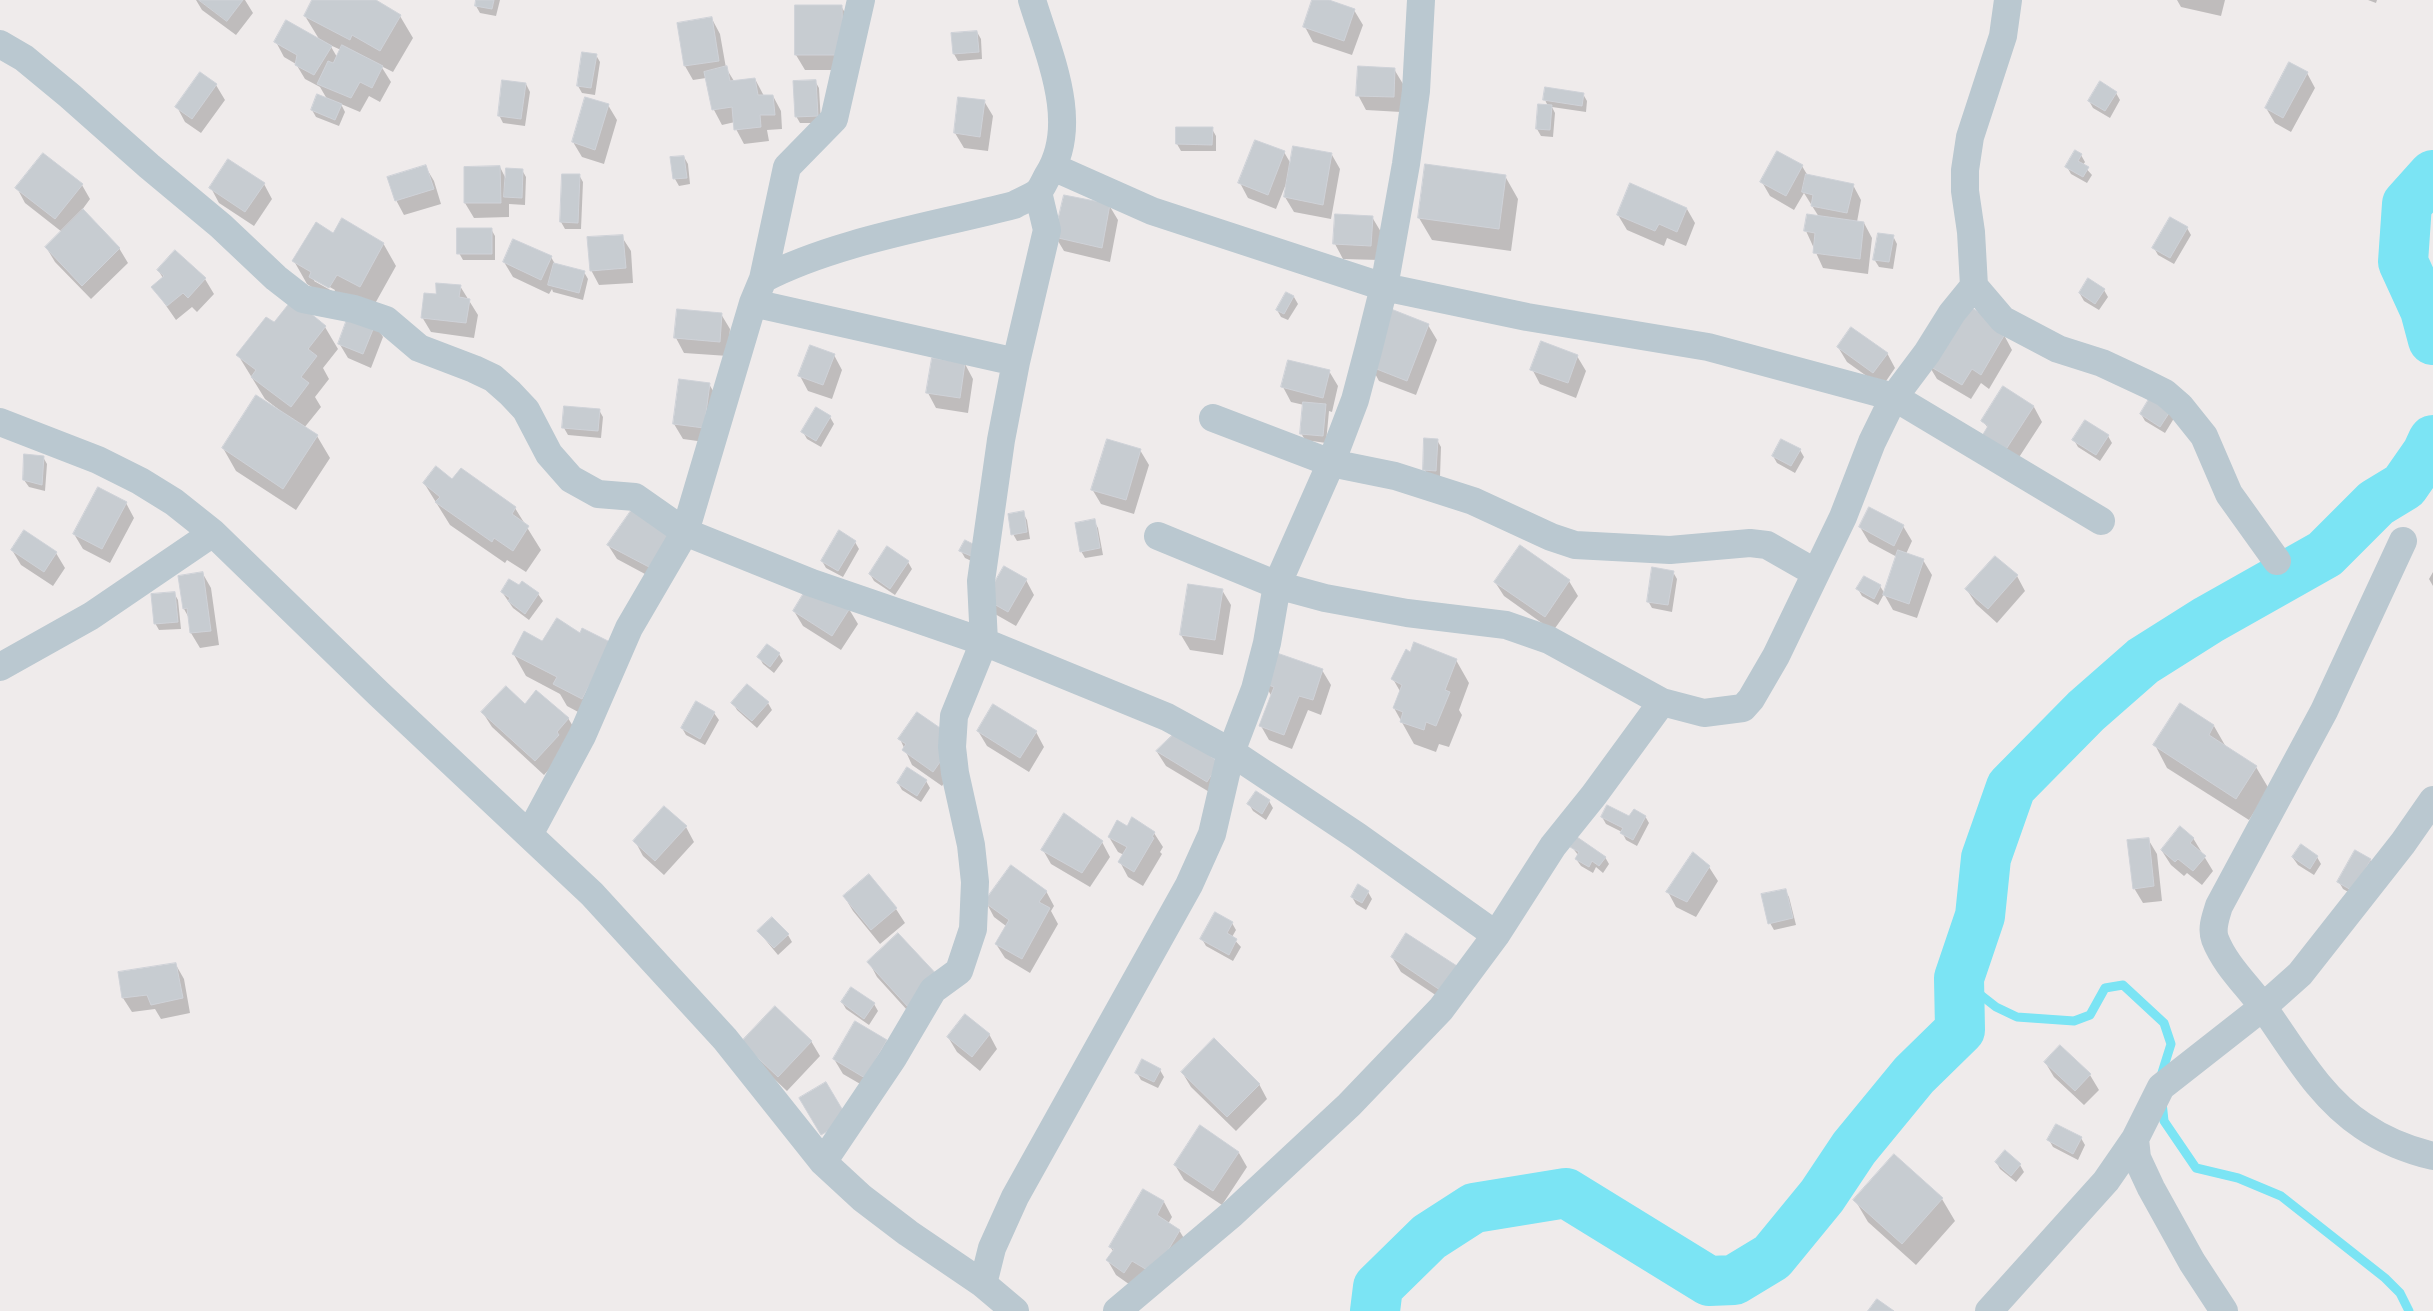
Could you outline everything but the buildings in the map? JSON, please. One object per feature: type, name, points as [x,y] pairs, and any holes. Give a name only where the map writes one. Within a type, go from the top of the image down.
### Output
[{"type":"street","points":[[530,834],[582,736],[629,628],[685,532],[758,291],[787,167],[834,119],[861,0]]},
{"type":"street","points":[[758,291],[784,268],[840,249],[1014,204],[1038,192],[1053,167],[1059,148],[1062,112],[1056,72],[1032,0]]},
{"type":"street","points":[[983,1284],[992,1248],[1015,1196],[1189,885],[1212,834],[1231,752],[1255,689],[1267,643],[1277,585],[1331,463],[1354,400],[1384,287],[1406,164],[1416,91],[1421,0]]},
{"type":"street","points":[[2008,0],[2004,36],[1970,137],[1965,170],[1965,191],[1971,232],[1974,286],[2003,320],[2058,349],[2102,363],[2147,384],[2165,393],[2180,406],[2204,436],[2229,494],[2277,561]]},
{"type":"street","points":[[0,44],[24,58],[70,96],[149,166],[221,226],[276,278],[304,299],[354,309],[386,320],[419,348],[493,378],[526,410],[549,454],[571,478],[598,494],[634,497],[685,532],[812,583],[984,642],[1167,717],[1231,752],[1357,836],[1496,935]]},
{"type":"street","points":[[1053,167],[1152,211],[1384,287],[1527,317],[1708,347],[1894,397],[2101,521]]},
{"type":"street","points":[[823,1162],[893,1058],[933,990],[959,971],[973,929],[975,882],[971,845],[955,773],[952,747],[954,716],[984,642],[981,581],[1001,440],[1016,362],[1047,230],[1038,192]]},
{"type":"street","points":[[1158,536],[1277,585],[1325,598],[1408,613],[1506,625],[1549,640],[1662,702],[1704,713],[1743,708],[1751,699],[1776,656],[1843,518],[1872,442],[1894,397],[1927,352],[1952,313],[1974,286]]},
{"type":"street","points":[[758,291],[1016,362]]},
{"type":"street","points":[[1213,418],[1331,463],[1395,476],[1473,501],[1551,537],[1575,545],[1670,550],[1750,543],[1767,545],[1816,573]]},
{"type":"street","points":[[0,422],[98,460],[140,481],[174,502],[213,533],[379,694],[592,894],[725,1039],[823,1162],[862,1198],[908,1233],[983,1284],[1015,1311]]},
{"type":"street","points":[[0,667],[90,616],[213,533]]},
{"type":"street","points":[[2403,541],[2324,711],[2236,872],[2214,919],[2214,937],[2225,959],[2263,1007],[2311,1077],[2332,1099],[2362,1126],[2405,1150],[2433,1156]]},
{"type":"street","points":[[1117,1311],[1232,1214],[1349,1105],[1441,1009],[1496,935],[1553,846],[1594,795],[1662,702]]},
{"type":"street","points":[[1989,1311],[2100,1188],[2135,1139],[2161,1087],[2263,1007],[2300,974],[2403,843],[2433,800]]},
{"type":"street","points":[[2135,1139],[2137,1158],[2151,1188],[2192,1262],[2224,1311]]},
{"type":"waterway","points":[[2433,175],[2407,204],[2403,262],[2425,310],[2433,340]]},
{"type":"waterway","points":[[1375,1311],[1378,1287],[1429,1237],[1474,1208],[1566,1193],[1709,1281],[1734,1280],[1772,1257],[1822,1196],[1854,1148],[1914,1075],[1960,1030],[1959,978],[1980,916],[1986,858],[2011,787],[2086,711],[2143,661],[2208,620],[2325,554],[2376,503],[2404,486],[2427,453],[2433,440]]},
{"type":"waterway","points":[[1959,978],[1996,1007],[2017,1017],[2074,1021],[2090,1015],[2105,988],[2123,985],[2164,1023],[2171,1044],[2160,1079]]},
{"type":"waterway","points":[[2162,1102],[2164,1121],[2196,1168],[2238,1178],[2281,1196],[2385,1278],[2400,1293],[2409,1311]]}]
